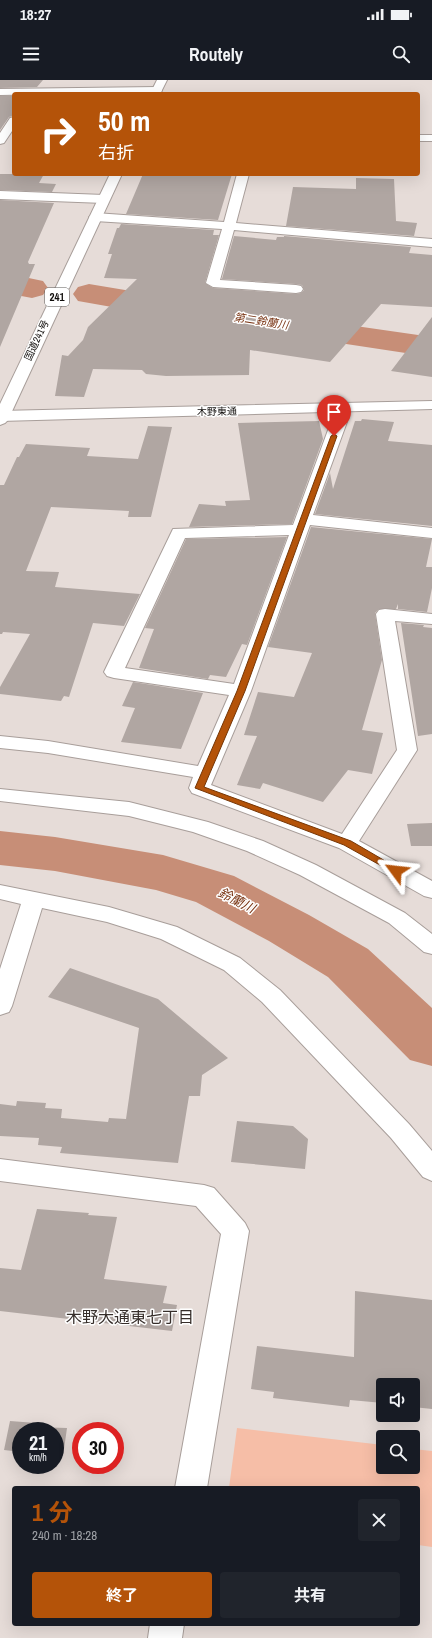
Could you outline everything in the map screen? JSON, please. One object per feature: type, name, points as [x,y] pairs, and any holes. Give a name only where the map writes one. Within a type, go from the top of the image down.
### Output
[{"type":"main road","points":[[156,92],[162,80]]},
{"type":"main road","points":[[0,92],[12,92]]},
{"type":"main road","points":[[0,141],[12,123]]},
{"type":"main road","points":[[420,138],[432,138]]},
{"type":"main road","name":"国道241号","points":[[1,417],[115,176]]},
{"type":"main road","points":[[242,176],[213,283],[296,289]]},
{"type":"main road","points":[[0,195],[104,199]]},
{"type":"main road","points":[[95,217],[229,226],[432,243]]},
{"type":"main road","name":"木野東通","points":[[1,417],[432,405]]},
{"type":"main road","points":[[333,408],[339,422],[241,691],[199,788],[347,843],[432,892]]},
{"type":"main road","points":[[241,691],[114,672],[179,533],[301,525],[432,532]]},
{"type":"main road","points":[[347,843],[407,750],[385,614],[432,619]]},
{"type":"main road","points":[[0,742],[48,747],[206,773]]},
{"type":"main road","points":[[0,795],[129,809],[200,827],[234,839],[308,870],[397,918],[432,946]]},
{"type":"main road","points":[[0,892],[109,915],[169,933],[232,964],[271,996],[400,1131],[432,1170]]},
{"type":"main road","points":[[0,1006],[34,899]]},
{"type":"main road","points":[[0,1170],[204,1196],[235,1231],[191,1486]]},
{"type":"main road","points":[[165,1638],[167,1626]]},
{"type":"shaded area","points":[[237,1428],[376,1444],[376,1474],[420,1474],[420,1450],[432,1451],[432,1547],[420,1545],[420,1486],[229,1486]]},
{"type":"building","points":[[0,80],[43,80],[37,87],[0,88]]},
{"type":"building","points":[[0,96],[12,96],[12,116],[9,117],[0,130]]},
{"type":"building","points":[[0,174],[12,174],[12,176],[43,176],[39,183],[56,184],[52,192],[0,190]]},
{"type":"building","points":[[142,176],[231,176],[218,220],[126,214]]},
{"type":"building","points":[[356,178],[394,179],[396,221],[417,223],[414,236],[286,226],[293,187],[356,189]]},
{"type":"building","points":[[0,200],[54,203],[28,262],[29,264],[35,264],[0,347]]},
{"type":"building","points":[[121,224],[214,230],[213,235],[219,235],[205,283],[213,288],[296,294],[301,293],[304,290],[302,285],[296,284],[222,279],[234,236],[276,240],[277,237],[284,236],[411,247],[409,253],[432,255],[432,307],[381,304],[330,362],[250,350],[249,375],[166,376],[146,374],[142,370],[93,369],[84,397],[55,396],[62,355],[68,356],[83,340],[88,327],[137,279],[104,278],[112,254],[108,254],[117,228],[119,228]]},
{"type":"building","points":[[432,317],[432,377],[391,371]]},
{"type":"building","points":[[362,419],[394,422],[388,441],[432,445],[432,526],[315,514],[330,473],[333,489],[355,421],[361,421]]},
{"type":"building","points":[[319,421],[323,439],[292,524],[189,527],[199,504],[226,506],[225,501],[250,500],[238,423]]},
{"type":"building","points":[[148,426],[172,427],[151,517],[128,517],[129,511],[51,507],[26,571],[59,572],[55,587],[140,594],[124,626],[93,623],[69,697],[64,696],[61,701],[0,694],[0,687],[30,634],[3,632],[0,634],[0,485],[4,485],[17,457],[19,457],[26,444],[90,448],[87,456],[138,459]]},
{"type":"building","points":[[311,527],[432,539],[426,567],[432,567],[432,588],[427,612],[398,609],[398,604],[396,609],[379,609],[375,613],[382,660],[362,730],[383,733],[372,774],[348,770],[323,802],[263,783],[260,789],[237,785],[257,736],[244,735],[258,692],[294,697],[312,653],[268,647]]},
{"type":"building","points":[[287,537],[247,645],[242,644],[226,677],[210,675],[208,679],[139,668],[154,629],[145,628],[186,539]]},
{"type":"building","points":[[401,623],[424,625],[423,627],[432,628],[432,734],[418,736]]},
{"type":"building","points":[[133,682],[203,693],[181,749],[121,742],[135,708],[122,706]]},
{"type":"building","points":[[432,823],[432,846],[411,846],[407,824]]},
{"type":"building","points":[[70,968],[158,999],[228,1058],[202,1075],[200,1096],[189,1096],[178,1163],[60,1153],[62,1147],[38,1145],[39,1138],[0,1136],[0,1104],[16,1106],[17,1101],[46,1103],[45,1108],[62,1109],[61,1118],[108,1122],[109,1118],[126,1119],[139,1028],[48,997]]},
{"type":"building","points":[[237,1121],[293,1126],[308,1139],[305,1169],[231,1162]]},
{"type":"building","points":[[37,1209],[117,1217],[104,1279],[167,1286],[163,1303],[177,1305],[172,1331],[0,1311],[0,1268],[21,1270]]},
{"type":"building","points":[[355,1291],[432,1300],[432,1409],[420,1408],[420,1378],[376,1378],[376,1402],[350,1400],[349,1407],[273,1398],[274,1392],[251,1389],[257,1346],[354,1357]]},
{"type":"building","points":[[10,1421],[23,1422],[12,1422],[12,1451],[4,1450]]},
{"type":"building","points":[[64,1428],[67,1428],[64,1449]]},
{"type":"waterway","name":"第二鈴蘭川","points":[[0,282],[32,288]]},
{"type":"waterway","name":"第二鈴蘭川","points":[[89,294],[191,311]]},
{"type":"waterway","name":"第二鈴蘭川","points":[[279,325],[432,347]]},
{"type":"waterway","name":"鈴蘭川","points":[[0,848],[55,854],[163,873],[215,889],[289,928],[348,963],[432,1044]]},
{"type":"district","name":"木野大通東七丁目","points":[[130,1317]]},
{"type":"route","points":[[334,436],[241,691],[199,788],[347,843],[396,871]]}]
